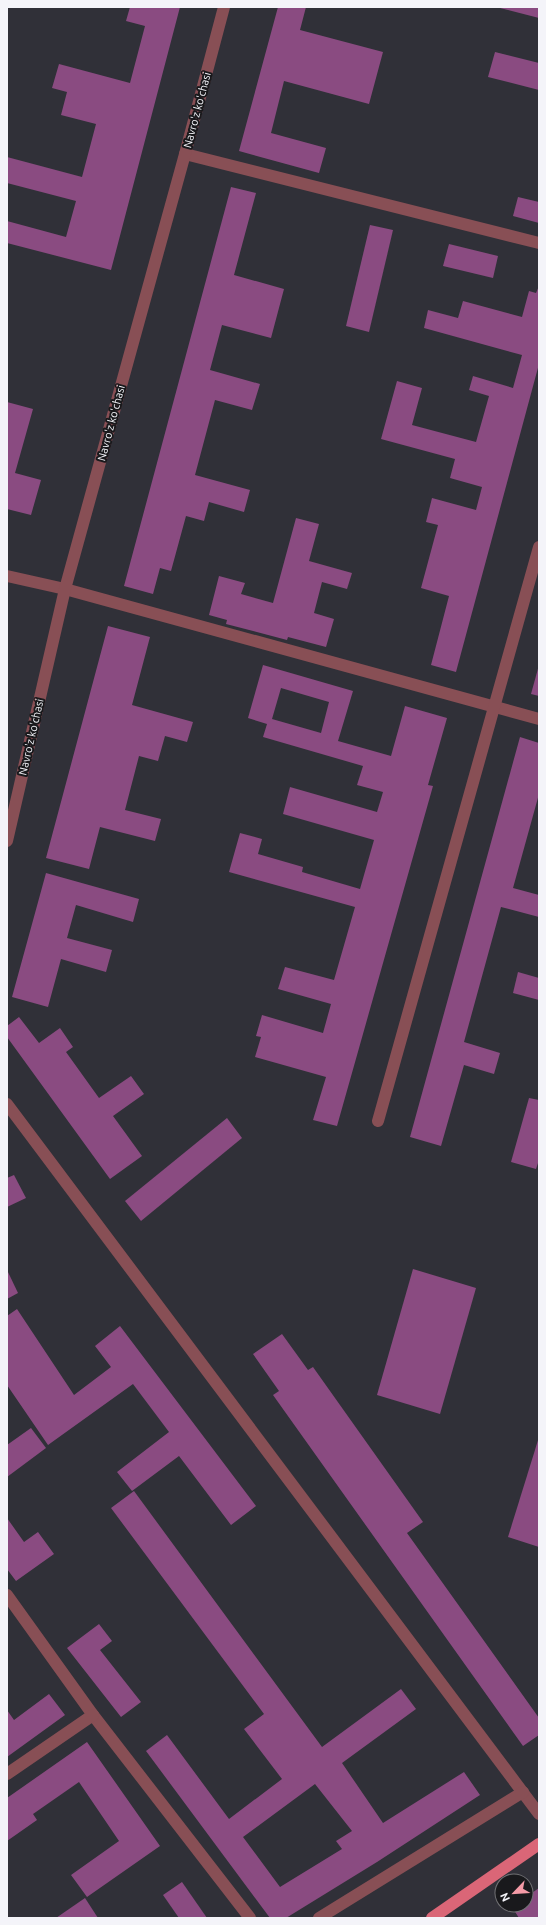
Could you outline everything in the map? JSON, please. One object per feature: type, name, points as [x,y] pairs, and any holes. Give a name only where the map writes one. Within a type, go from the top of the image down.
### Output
[{"type":"main road","points":[[432,1918],[539,1844]]},
{"type":"street","name":"Navro'z ko'chasi","points":[[7,841],[65,589],[224,7]]},
{"type":"street","points":[[185,154],[539,243]]},
{"type":"street","points":[[378,1120],[493,706],[539,547]]},
{"type":"street","points":[[7,576],[65,589],[539,719]]},
{"type":"street","points":[[7,1104],[539,1814]]},
{"type":"street","points":[[7,1594],[93,1715],[250,1918]]},
{"type":"street","points":[[7,1774],[93,1715]]},
{"type":"street","points":[[319,1918],[523,1792]]},
{"type":"building","points":[[130,7],[180,7],[111,270],[7,243],[7,221],[66,237],[76,201],[7,183],[7,157],[82,177],[96,124],[61,115],[67,92],[52,88],[59,64],[130,83],[145,26],[126,21]]},
{"type":"building","points":[[278,7],[306,7],[300,30],[383,52],[369,104],[284,81],[271,133],[326,148],[319,173],[239,151]]},
{"type":"building","points":[[539,7],[539,18],[500,8]]},
{"type":"building","points":[[495,52],[539,63],[539,90],[488,77]]},
{"type":"building","points":[[231,187],[256,193],[234,275],[284,289],[271,338],[222,325],[210,370],[260,384],[252,410],[215,400],[195,475],[250,490],[244,512],[209,502],[204,521],[186,516],[171,571],[160,568],[153,594],[124,586]]},
{"type":"building","points":[[518,197],[539,202],[539,223],[513,216]]},
{"type":"building","points":[[370,225],[393,230],[369,332],[346,326]]},
{"type":"building","points":[[449,244],[498,256],[493,278],[443,266]]},
{"type":"building","points":[[539,286],[539,364],[456,672],[431,665],[449,596],[421,588],[438,525],[426,522],[432,498],[476,510],[482,487],[450,478],[455,459],[381,439],[397,381],[422,388],[412,425],[476,442],[489,396],[469,390],[473,376],[513,388],[522,355],[424,328],[428,310],[458,318],[463,301],[522,317],[529,291],[536,293]]},
{"type":"building","points":[[7,402],[33,409],[15,473],[41,480],[31,515],[7,509]]},
{"type":"building","points":[[296,518],[319,524],[309,561],[352,573],[347,589],[322,582],[314,613],[334,619],[326,647],[288,637],[287,640],[226,624],[227,620],[209,615],[219,576],[245,583],[241,594],[273,603]]},
{"type":"building","points":[[108,626],[150,637],[132,705],[193,722],[187,742],[165,736],[158,761],[139,756],[125,810],[161,819],[155,841],[100,827],[89,869],[46,858]]},
{"type":"building","points":[[263,665],[353,691],[338,741],[391,756],[405,706],[447,718],[428,785],[433,786],[337,1126],[313,1120],[326,1077],[255,1057],[261,1037],[256,1036],[262,1015],[323,1033],[331,1004],[278,989],[285,967],[334,980],[355,907],[229,872],[240,833],[262,839],[258,854],[303,867],[302,872],[360,889],[374,840],[283,814],[290,787],[377,812],[383,792],[357,785],[363,766],[263,737],[267,724],[248,718]],"holes":[[[281,688],[329,702],[321,733],[272,719]]]},
{"type":"building","points":[[539,665],[539,696],[531,694]]},
{"type":"building","points":[[520,737],[539,743],[539,794],[513,888],[539,895],[539,917],[501,907],[464,1042],[500,1053],[494,1074],[464,1065],[441,1146],[410,1137]]},
{"type":"building","points":[[46,873],[139,899],[133,922],[76,905],[67,938],[112,950],[106,972],[61,959],[48,1007],[12,997]]},
{"type":"building","points":[[518,972],[539,978],[539,1000],[513,993]]},
{"type":"building","points":[[19,1017],[39,1043],[60,1028],[73,1047],[66,1052],[99,1098],[131,1076],[144,1094],[113,1116],[142,1156],[110,1179],[7,1037],[7,1026]]},
{"type":"building","points":[[529,1098],[539,1100],[539,1160],[536,1169],[511,1162]]},
{"type":"building","points":[[227,1118],[242,1138],[141,1221],[125,1201]]},
{"type":"building","points":[[14,1175],[26,1198],[7,1207],[7,1178]]},
{"type":"building","points":[[413,1269],[476,1288],[440,1414],[377,1395]]},
{"type":"building","points":[[7,1270],[18,1293],[7,1299]]},
{"type":"building","points":[[17,1309],[74,1395],[111,1367],[95,1346],[120,1326],[256,1506],[231,1525],[179,1456],[132,1491],[117,1472],[169,1432],[133,1384],[48,1445],[7,1385],[7,1316]]},
{"type":"building","points":[[282,1334],[308,1370],[313,1367],[423,1522],[407,1533],[539,1718],[539,1735],[523,1746],[273,1395],[279,1391],[253,1354]]},
{"type":"building","points":[[31,1428],[46,1448],[7,1477],[7,1445]]},
{"type":"building","points":[[539,1437],[539,1547],[508,1537]]},
{"type":"building","points":[[134,1491],[322,1747],[401,1689],[416,1709],[342,1763],[383,1823],[464,1772],[480,1795],[377,1862],[286,1918],[270,1918],[146,1751],[167,1735],[229,1819],[282,1779],[244,1729],[264,1714],[111,1508]],"holes":[[[315,1784],[352,1831],[336,1841],[342,1849],[280,1887],[243,1837]]]},
{"type":"building","points":[[7,1518],[24,1542],[38,1532],[54,1554],[16,1581],[7,1569]]},
{"type":"building","points":[[99,1624],[112,1641],[100,1650],[141,1702],[121,1717],[67,1648]]},
{"type":"building","points":[[49,1694],[65,1715],[7,1757],[7,1710],[14,1720]]},
{"type":"building","points":[[87,1742],[160,1846],[87,1897],[71,1875],[119,1841],[79,1782],[33,1814],[37,1820],[7,1841],[7,1798]]},
{"type":"building","points":[[182,1882],[207,1918],[179,1918],[163,1895]]},
{"type":"building","points":[[539,1888],[539,1918],[519,1918],[516,1913],[534,1913],[534,1891]]},
{"type":"building","points":[[85,1898],[98,1918],[56,1918]]}]
